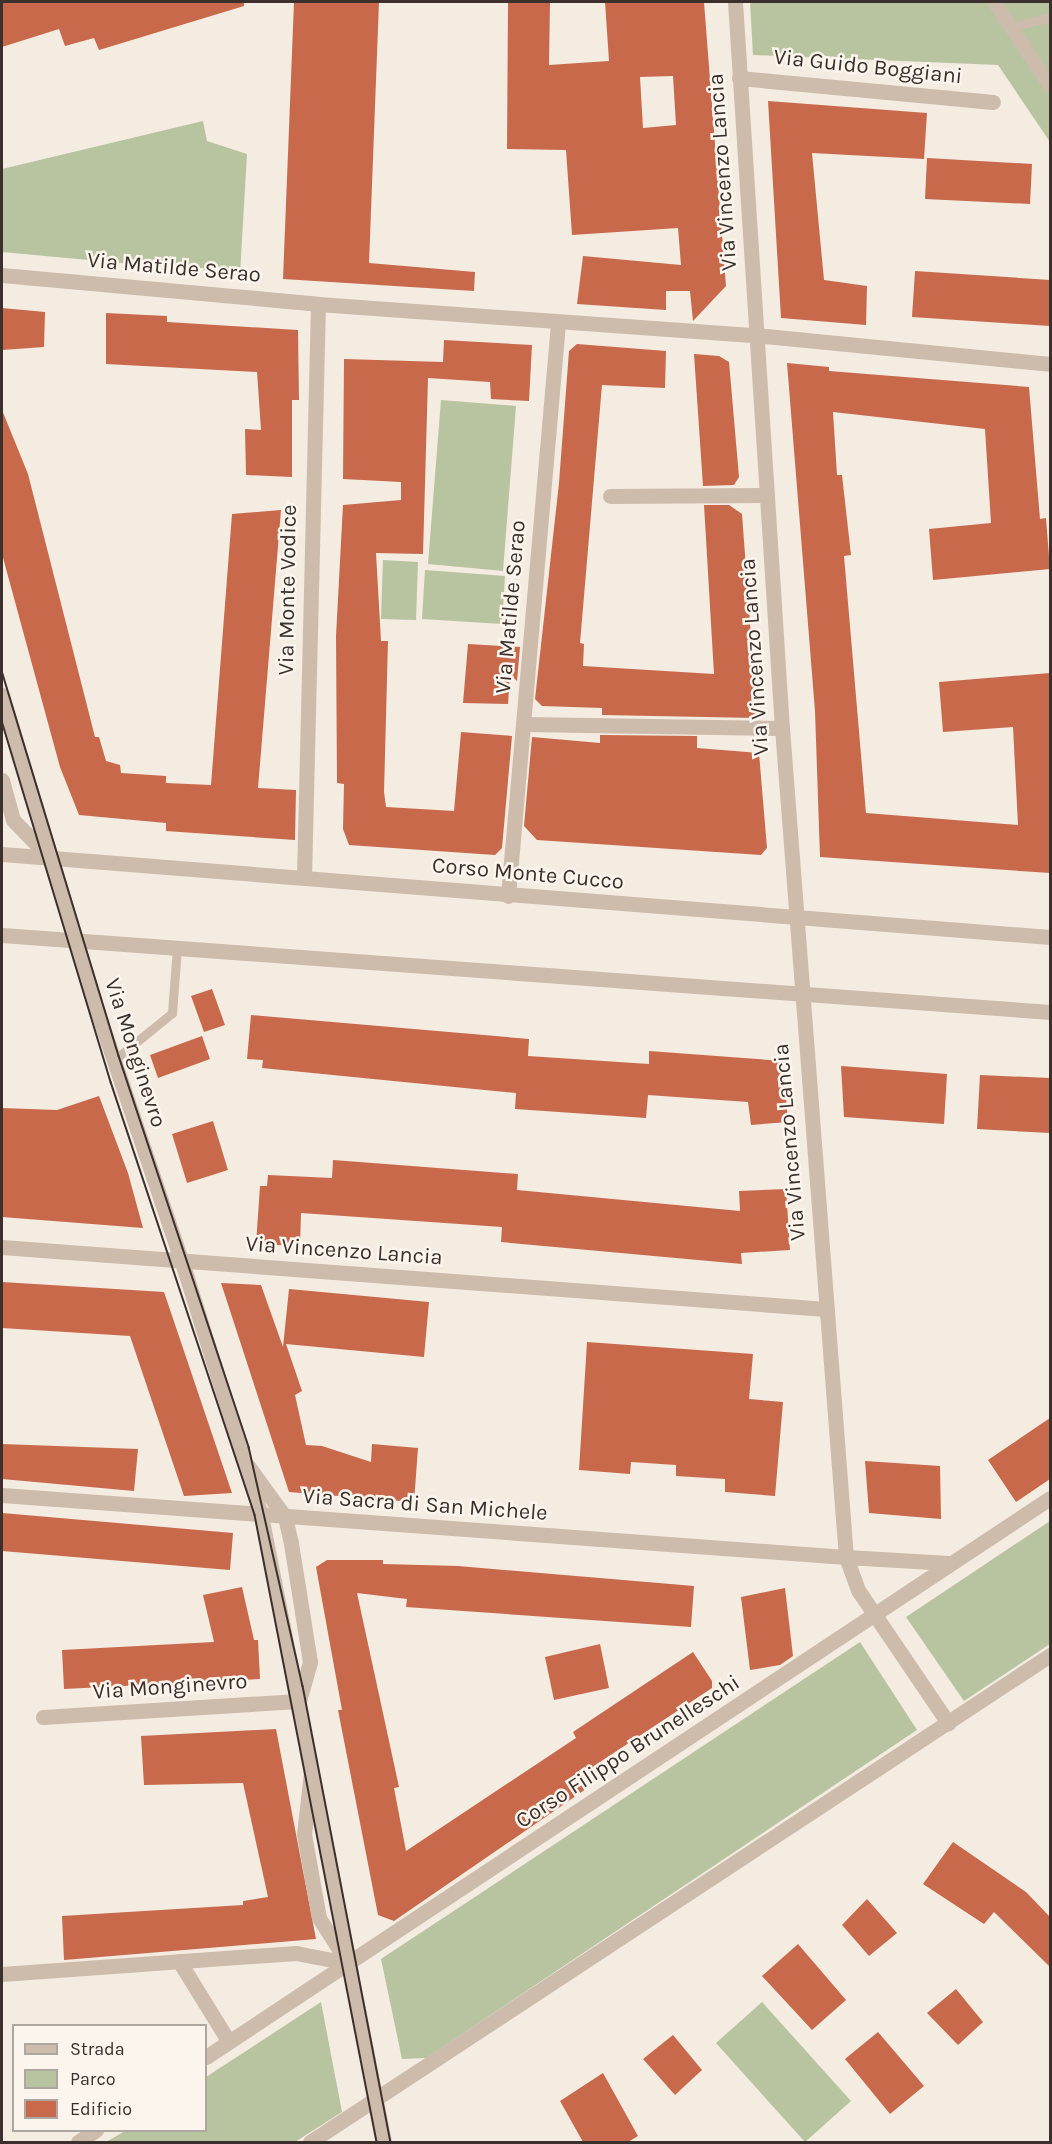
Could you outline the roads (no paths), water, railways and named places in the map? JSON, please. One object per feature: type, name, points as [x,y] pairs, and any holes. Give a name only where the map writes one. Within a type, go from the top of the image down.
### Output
[{"type":"street","name":"Via Vincenzo Lancia","points":[[735,2],[755,335],[795,918],[846,1557],[858,1590],[948,1723]]},
{"type":"street","points":[[994,2],[1050,86]]},
{"type":"street","name":"Via Guido Boggiani","points":[[739,78],[993,102]]},
{"type":"street","name":"Via Matilde Serao","points":[[2,275],[318,304],[558,323],[755,335],[1050,364]]},
{"type":"street","name":"Via Monte Vodice","points":[[304,877],[318,304]]},
{"type":"street","name":"Via Matilde Serao","points":[[508,896],[558,323]]},
{"type":"street","points":[[610,496],[766,495]]},
{"type":"street","name":"Via Monginevro","points":[[2,695],[113,1061],[248,1466],[261,1515],[384,2142]]},
{"type":"street","points":[[523,724],[782,728]]},
{"type":"street","name":"Via Monginevro","points":[[2,780],[13,820],[50,858]]},
{"type":"street","name":"Corso Monte Cucco","points":[[2,854],[304,877],[508,896],[1050,937]]},
{"type":"street","points":[[2,935],[1050,1012]]},
{"type":"street","points":[[2,1247],[181,1261]]},
{"type":"street","name":"Via Vincenzo Lancia","points":[[181,1261],[826,1309]]},
{"type":"street","name":"Via Monginevro","points":[[248,1466],[285,1517],[310,1662],[299,1701]]},
{"type":"street","name":"Via Sacra di San Michele","points":[[2,1495],[949,1563]]},
{"type":"street","name":"Corso Filippo Brunelleschi","points":[[207,2056],[1050,1498]]},
{"type":"street","points":[[310,2142],[1050,1655]]},
{"type":"street","name":"Via Monginevro","points":[[43,1717],[299,1701]]},
{"type":"street","points":[[2,1974],[296,1953],[348,1963]]},
{"type":"street","points":[[179,1962],[229,2042]]},
{"type":"street","points":[[78,2142],[93,2132]]},
{"type":"lane","points":[[1011,27],[1050,17]]},
{"type":"lane","points":[[113,1061],[172,1013],[177,948]]},
{"type":"tram line","points":[[2,671],[119,1056],[249,1447],[303,1686],[391,2142]]},
{"type":"tram line","points":[[2,721],[111,1082],[255,1515],[377,2142]]}]
